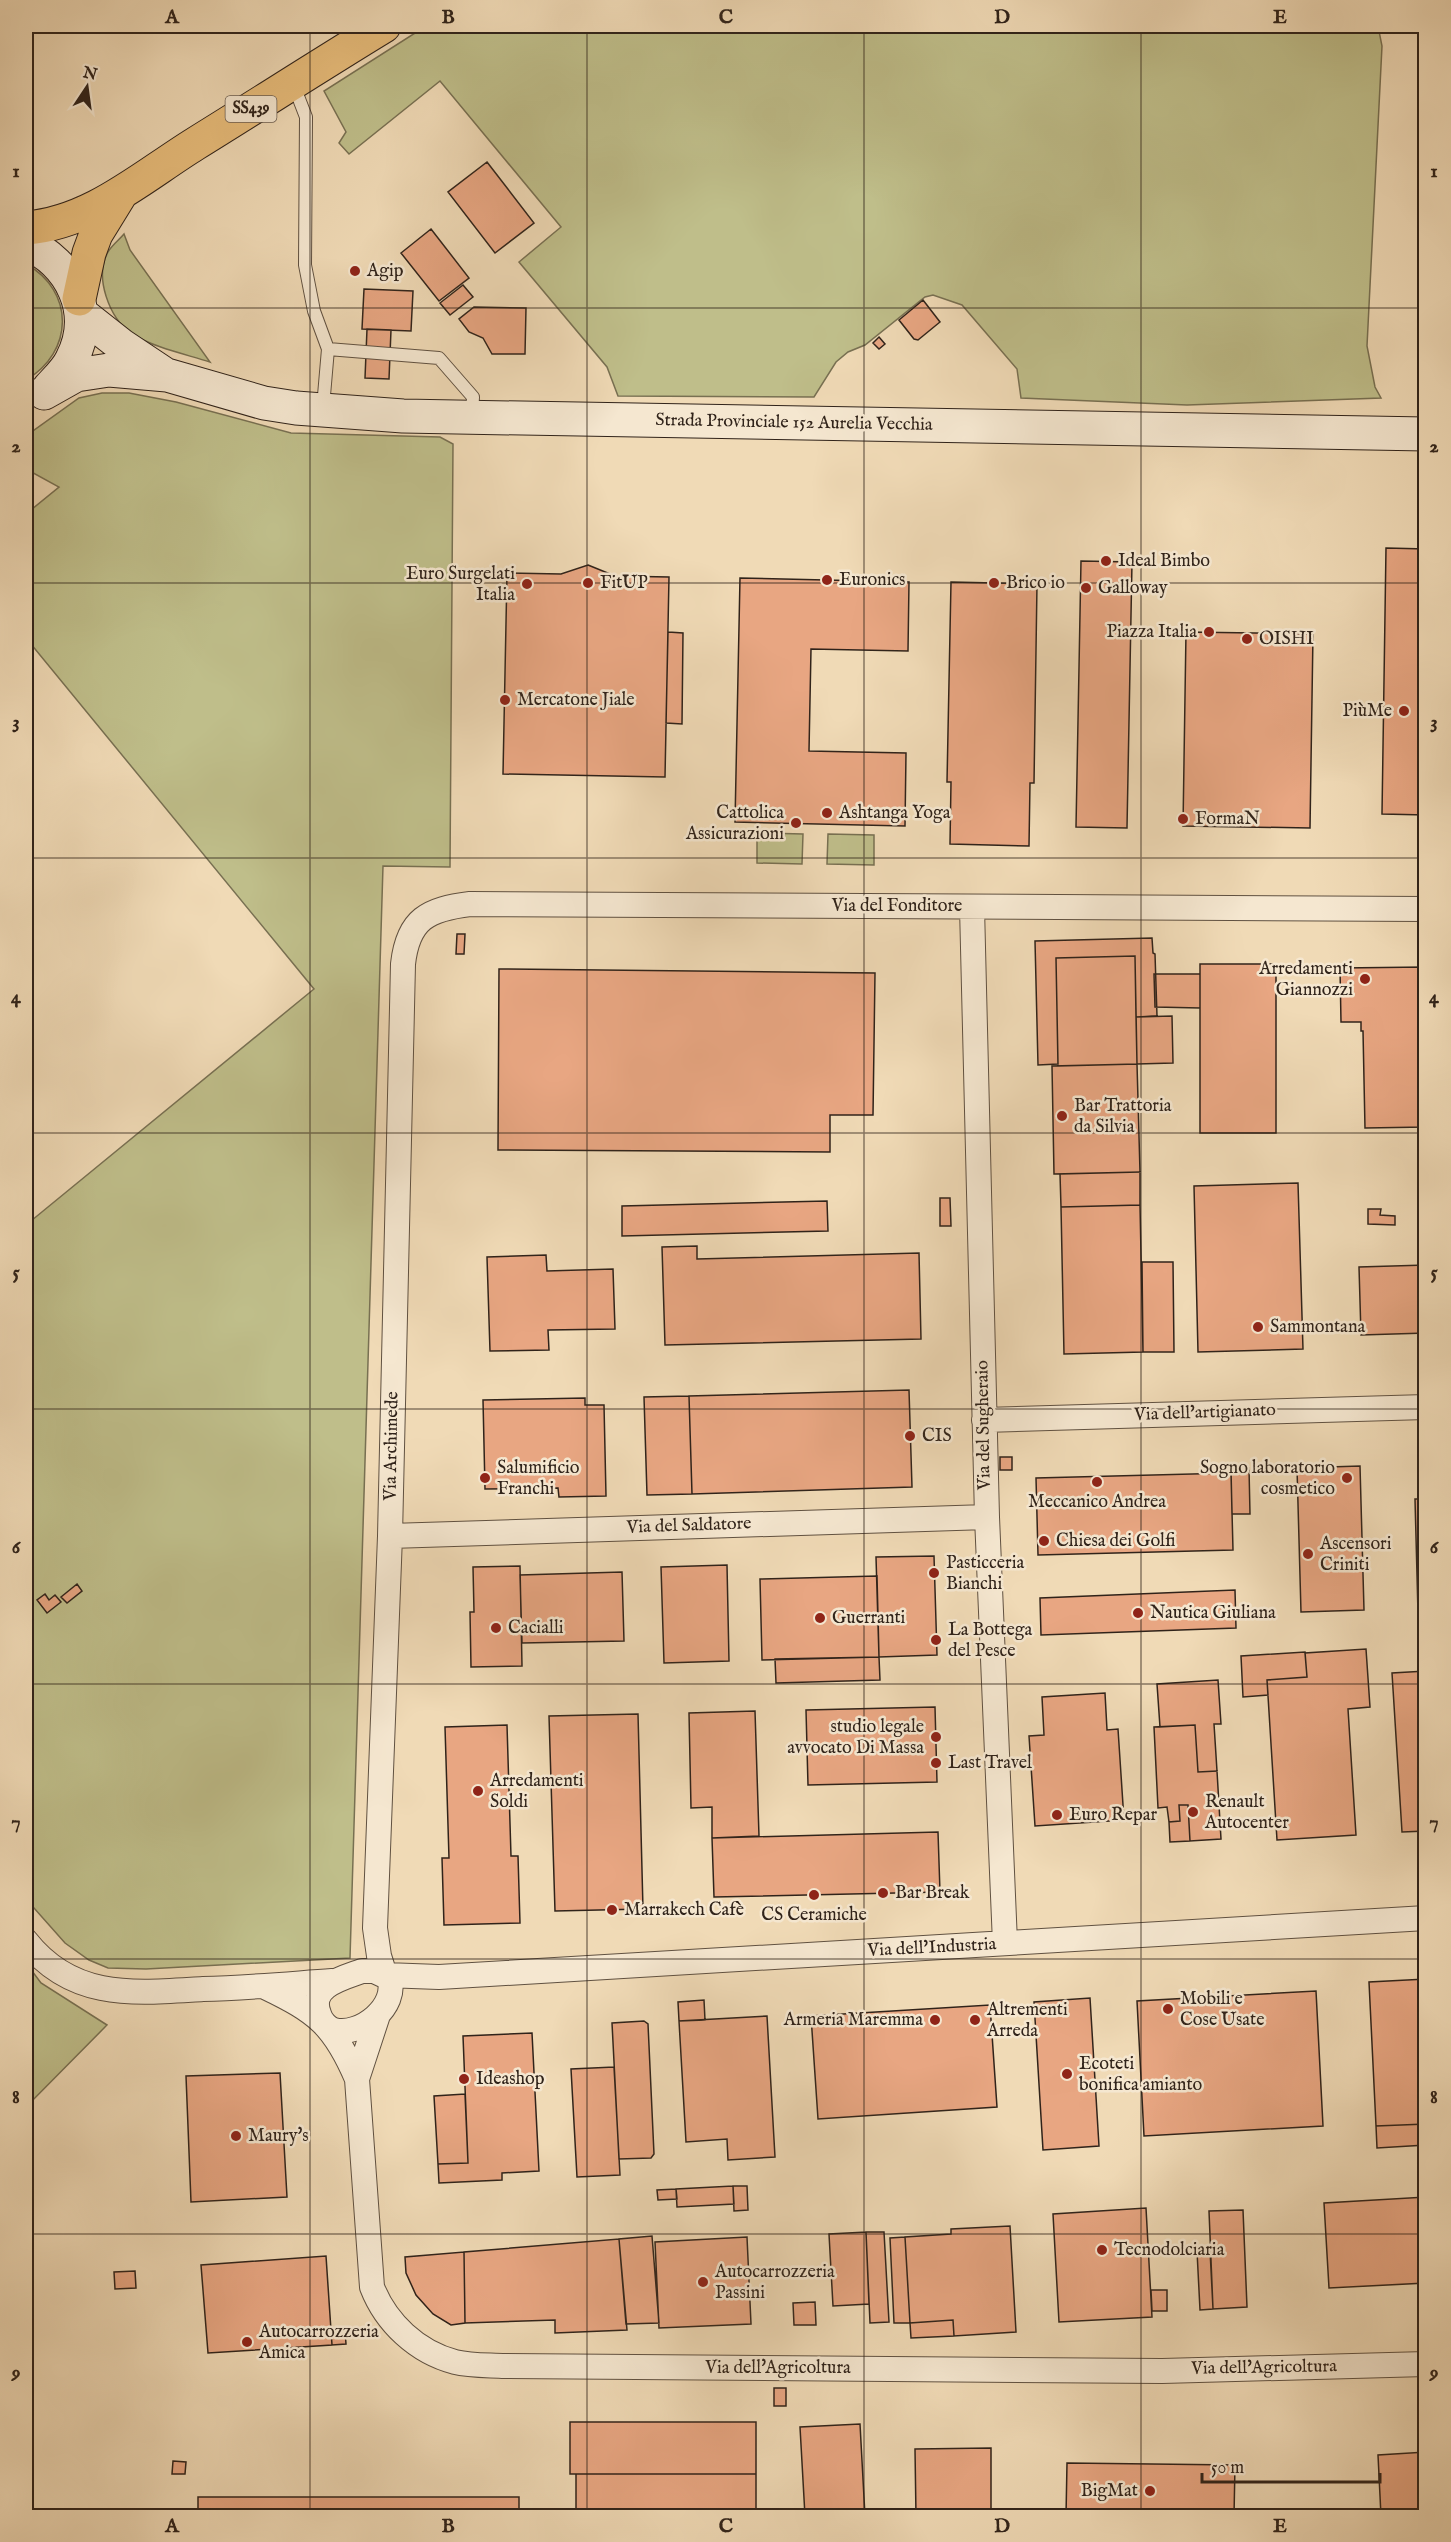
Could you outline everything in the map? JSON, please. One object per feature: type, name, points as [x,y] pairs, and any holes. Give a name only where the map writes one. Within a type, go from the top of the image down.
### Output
[{"type":"main road","name":"SS439","points":[[26,228],[57,222],[120,195],[192,146],[384,26]]},
{"type":"main road","name":"SS439","points":[[81,307],[89,253],[96,234],[120,195]]},
{"type":"main road","name":"Strada Provinciale 152 Aurelia Vecchia","points":[[26,243],[46,255],[61,270],[71,282],[81,307],[121,345],[167,375]]},
{"type":"main road","name":"Strada Provinciale 152 Aurelia Vecchia","points":[[35,399],[72,359],[81,307]]},
{"type":"main road","name":"Strada Provinciale 152 Aurelia Vecchia","points":[[35,399],[76,375],[109,370],[167,375],[264,403],[322,411],[472,419],[1425,434]]},
{"type":"street","name":"Via del Fonditore","points":[[403,964],[405,947],[412,931],[421,920],[444,907],[470,904],[1425,909]]},
{"type":"street","name":"Via del Sugheraio","points":[[972,907],[987,1517],[1005,1943]]},
{"type":"street","name":"Via Archimede","points":[[385,1976],[375,1928],[390,1536],[403,964]]},
{"type":"street","name":"Via dell'artigianato","points":[[984,1420],[1425,1407]]},
{"type":"street","name":"Via del Saldatore","points":[[390,1536],[987,1517]]},
{"type":"street","name":"Via dell'Industria","points":[[385,1976],[438,1977],[1425,1918]]},
{"type":"street","name":"Via Archimede","points":[[355,1974],[368,1950],[375,1928]]},
{"type":"street","points":[[26,1941],[57,1970],[79,1981],[118,1992],[265,1987],[332,1981],[368,1970],[389,1978],[392,1990],[389,2001],[380,2012],[352,2030],[336,2030],[328,2027],[297,2002],[265,1987]]},
{"type":"street","name":"Via dell'Industria","points":[[380,2012],[400,1997],[438,1977]]},
{"type":"street","points":[[328,2027],[318,2012],[317,2001],[322,1990],[332,1981]]},
{"type":"street","name":"Via dell'Agricoltura","points":[[357,2079],[380,2012]]},
{"type":"street","name":"Via dell'Agricoltura","points":[[328,2027],[346,2053],[357,2079],[372,2287],[378,2302],[403,2334],[436,2355],[454,2362],[505,2366],[1150,2371],[1425,2364]]},
{"type":"lane","points":[[293,83],[306,117],[305,265],[314,311],[328,350],[322,411]]},
{"type":"lane","points":[[328,350],[439,358],[473,397],[472,419]]},
{"type":"shaded area","points":[[426,26],[1378,26],[1382,46],[1367,346],[1375,387],[1381,398],[1187,405],[1021,398],[1017,369],[962,305],[933,295],[925,297],[865,345],[848,352],[836,362],[814,397],[618,396],[607,367],[519,262],[561,227],[440,81],[349,154],[339,143],[346,132],[324,91]]},
{"type":"shaded area","points":[[124,234],[130,250],[210,362],[141,339],[124,327],[117,318],[106,296],[103,273],[108,252]]},
{"type":"shaded area","points":[[26,264],[42,276],[53,290],[60,305],[62,322],[60,338],[53,354],[42,368],[26,380]]},
{"type":"shaded area","points":[[102,393],[129,393],[176,402],[291,433],[440,437],[453,444],[450,867],[383,866],[350,1958],[146,1969],[108,1968],[89,1960],[65,1943],[26,1899],[26,1225],[314,989],[26,638],[26,514],[59,487],[26,469],[26,436],[79,398]]},
{"type":"shaded area","points":[[757,833],[803,834],[802,864],[757,863]]},
{"type":"shaded area","points":[[828,834],[874,835],[874,865],[827,864]]},
{"type":"shaded area","points":[[26,1963],[41,1983],[107,2025],[26,2107]]},
{"type":"building","points":[[487,162],[534,223],[495,253],[448,192]]},
{"type":"building","points":[[431,229],[469,278],[439,301],[401,253]]},
{"type":"building","points":[[463,285],[473,297],[450,315],[440,303]]},
{"type":"building","points":[[364,289],[413,291],[411,331],[362,329]]},
{"type":"building","points":[[923,300],[940,322],[918,340],[914,339],[899,320]]},
{"type":"building","points":[[474,307],[526,308],[525,354],[492,354],[483,338],[469,332],[459,319]]},
{"type":"building","points":[[367,329],[391,330],[389,379],[365,378]]},
{"type":"building","points":[[879,337],[885,344],[879,349],[873,343]]},
{"type":"building","name":"PiùMe","points":[[1386,548],[1426,549],[1426,815],[1382,814]]},
{"type":"building","points":[[1081,561],[1132,562],[1127,828],[1076,827]]},
{"type":"building","points":[[588,565],[615,576],[669,577],[665,777],[503,774],[507,573],[561,574]]},
{"type":"building","points":[[740,578],[909,582],[908,651],[811,649],[809,751],[906,753],[905,826],[735,822]]},
{"type":"building","points":[[951,582],[1037,584],[1034,783],[1030,783],[1029,846],[950,844],[951,782],[947,782]]},
{"type":"building","points":[[668,632],[683,633],[682,724],[666,723]]},
{"type":"building","points":[[1186,632],[1313,634],[1310,828],[1183,826]]},
{"type":"building","points":[[457,934],[465,934],[464,954],[456,954]]},
{"type":"building","points":[[1152,938],[1155,954],[1157,1016],[1136,1017],[1135,956],[1056,958],[1058,1064],[1038,1065],[1035,941]]},
{"type":"building","points":[[1135,956],[1137,1064],[1058,1066],[1056,958]]},
{"type":"building","points":[[1200,964],[1276,964],[1276,1133],[1200,1133]]},
{"type":"building","points":[[1426,967],[1426,1127],[1365,1128],[1363,1031],[1361,1031],[1361,1022],[1341,1022],[1340,968]]},
{"type":"building","points":[[499,969],[875,973],[873,1115],[830,1115],[830,1152],[498,1150]]},
{"type":"building","points":[[1154,974],[1200,974],[1200,1008],[1155,1007]]},
{"type":"building","points":[[1172,1016],[1173,1063],[1137,1064],[1136,1017]]},
{"type":"building","points":[[1137,1064],[1140,1172],[1054,1174],[1052,1066]]},
{"type":"building","points":[[1140,1172],[1140,1205],[1061,1207],[1060,1174]]},
{"type":"building","points":[[1298,1183],[1303,1349],[1198,1352],[1194,1186]]},
{"type":"building","points":[[940,1198],[950,1198],[951,1226],[940,1226]]},
{"type":"building","points":[[827,1201],[828,1231],[622,1236],[622,1206]]},
{"type":"building","points":[[1140,1205],[1143,1352],[1064,1354],[1061,1207]]},
{"type":"building","points":[[1368,1209],[1381,1209],[1380,1215],[1395,1216],[1395,1225],[1368,1224]]},
{"type":"building","points":[[697,1246],[697,1259],[919,1253],[921,1339],[665,1345],[662,1247]]},
{"type":"building","points":[[546,1255],[547,1271],[613,1269],[615,1329],[548,1330],[549,1350],[490,1351],[487,1257]]},
{"type":"building","points":[[1142,1262],[1173,1262],[1174,1352],[1143,1352]]},
{"type":"building","points":[[1426,1265],[1426,1333],[1361,1335],[1359,1267]]},
{"type":"building","points":[[909,1390],[912,1487],[692,1494],[689,1396]]},
{"type":"building","points":[[689,1396],[692,1494],[647,1495],[644,1397]]},
{"type":"building","points":[[585,1398],[585,1405],[604,1405],[606,1496],[559,1497],[558,1488],[485,1489],[483,1400]]},
{"type":"building","points":[[1000,1457],[1012,1457],[1012,1470],[1000,1470]]},
{"type":"building","points":[[1360,1466],[1364,1610],[1301,1612],[1297,1468]]},
{"type":"building","points":[[1249,1468],[1250,1514],[1232,1514],[1231,1469]]},
{"type":"building","points":[[1231,1473],[1233,1550],[1038,1555],[1036,1478]]},
{"type":"building","points":[[1415,1499],[1426,1499],[1426,1613],[1418,1613]]},
{"type":"building","points":[[934,1556],[937,1655],[879,1657],[876,1557]]},
{"type":"building","points":[[727,1565],[729,1661],[664,1663],[661,1567]]},
{"type":"building","name":"Cacialli","points":[[520,1566],[522,1666],[471,1667],[470,1612],[474,1612],[473,1567]]},
{"type":"building","points":[[622,1572],[624,1641],[522,1643],[520,1575]]},
{"type":"building","name":"Guerranti","points":[[877,1576],[879,1657],[762,1660],[760,1579]]},
{"type":"building","points":[[77,1584],[82,1591],[67,1603],[61,1597]]},
{"type":"building","name":"Nautica Giuliana","points":[[1235,1590],[1236,1628],[1041,1635],[1040,1598]]},
{"type":"building","points":[[45,1594],[49,1600],[55,1595],[61,1602],[47,1613],[37,1600]]},
{"type":"building","points":[[1366,1649],[1370,1707],[1348,1709],[1356,1835],[1277,1840],[1267,1680],[1307,1677],[1305,1653]]},
{"type":"building","points":[[1305,1652],[1307,1677],[1267,1680],[1268,1695],[1243,1697],[1241,1656]]},
{"type":"building","points":[[879,1657],[880,1680],[776,1683],[775,1659]]},
{"type":"building","points":[[1426,1671],[1426,1831],[1402,1832],[1392,1673]]},
{"type":"building","points":[[1218,1680],[1221,1724],[1214,1724],[1217,1771],[1198,1772],[1195,1725],[1160,1727],[1157,1684]]},
{"type":"building","points":[[1105,1693],[1107,1730],[1118,1729],[1124,1820],[1035,1826],[1029,1736],[1044,1735],[1042,1697]]},
{"type":"building","points":[[935,1707],[937,1782],[808,1785],[806,1710]]},
{"type":"building","points":[[755,1711],[759,1836],[712,1838],[712,1807],[691,1808],[689,1713]]},
{"type":"building","points":[[638,1714],[643,1909],[555,1911],[549,1716]]},
{"type":"building","points":[[507,1725],[511,1856],[518,1856],[520,1923],[444,1925],[442,1858],[449,1858],[445,1727]]},
{"type":"building","points":[[1195,1725],[1198,1772],[1217,1771],[1221,1839],[1190,1841],[1188,1805],[1179,1805],[1180,1821],[1169,1822],[1167,1807],[1158,1808],[1154,1727]]},
{"type":"building","points":[[1179,1805],[1188,1805],[1190,1841],[1170,1842],[1169,1822],[1180,1821]]},
{"type":"building","points":[[938,1832],[940,1892],[714,1897],[712,1838]]},
{"type":"building","points":[[1426,1979],[1426,2124],[1376,2126],[1369,1982]]},
{"type":"building","points":[[1316,1991],[1323,2126],[1144,2136],[1137,2001]]},
{"type":"building","name":"Ecoteti bonifica amianto","points":[[1090,1998],[1099,2146],[1043,2150],[1034,2002]]},
{"type":"building","points":[[704,2000],[705,2020],[679,2021],[678,2002]]},
{"type":"building","points":[[990,2005],[997,2107],[818,2119],[811,2016]]},
{"type":"building","points":[[767,2016],[775,2157],[728,2160],[727,2139],[686,2142],[679,2021]]},
{"type":"building","points":[[644,2021],[648,2024],[654,2154],[651,2158],[619,2159],[612,2023]]},
{"type":"building","points":[[532,2033],[539,2171],[502,2173],[502,2180],[439,2183],[438,2164],[468,2163],[463,2036]]},
{"type":"building","points":[[614,2067],[620,2175],[577,2177],[571,2069]]},
{"type":"building","name":"Maury's","points":[[280,2073],[287,2197],[191,2202],[186,2076]]},
{"type":"building","points":[[465,2094],[468,2163],[438,2164],[434,2096]]},
{"type":"building","points":[[1426,2124],[1426,2145],[1377,2148],[1376,2126]]},
{"type":"building","points":[[733,2186],[734,2204],[677,2207],[676,2189]]},
{"type":"building","points":[[733,2186],[747,2186],[748,2210],[734,2211]]},
{"type":"building","points":[[676,2189],[677,2199],[658,2200],[657,2190]]},
{"type":"building","points":[[1426,2197],[1426,2283],[1329,2288],[1324,2203]]},
{"type":"building","name":"Tecnodolciaria","points":[[1146,2208],[1152,2317],[1059,2322],[1053,2214]]},
{"type":"building","points":[[1243,2210],[1247,2307],[1213,2309],[1209,2211]]},
{"type":"building","points":[[1010,2226],[1016,2332],[954,2336],[953,2320],[910,2323],[905,2237],[951,2234],[951,2229]]},
{"type":"building","points":[[866,2232],[869,2304],[833,2306],[829,2234]]},
{"type":"building","points":[[866,2232],[884,2232],[889,2322],[870,2323]]},
{"type":"building","points":[[652,2236],[659,2323],[626,2324],[619,2239]]},
{"type":"building","name":"Autocarrozzeria Passini","points":[[747,2237],[751,2324],[659,2328],[655,2242]]},
{"type":"building","points":[[905,2237],[910,2323],[894,2323],[890,2238]]},
{"type":"building","points":[[619,2239],[627,2330],[555,2333],[555,2320],[465,2323],[464,2252]]},
{"type":"building","points":[[1210,2250],[1213,2309],[1200,2310],[1197,2251]]},
{"type":"building","points":[[464,2252],[465,2323],[451,2325],[433,2314],[416,2295],[406,2273],[405,2257]]},
{"type":"building","points":[[326,2256],[332,2345],[208,2353],[201,2265]]},
{"type":"building","points":[[135,2271],[136,2288],[115,2289],[114,2272]]},
{"type":"building","points":[[1151,2290],[1167,2290],[1167,2311],[1152,2311]]},
{"type":"building","points":[[815,2302],[816,2325],[794,2325],[793,2303]]},
{"type":"building","points":[[953,2320],[954,2336],[911,2338],[910,2323]]},
{"type":"building","points":[[345,2330],[346,2344],[332,2345],[331,2331]]},
{"type":"building","points":[[774,2388],[786,2388],[786,2406],[774,2406]]},
{"type":"building","points":[[570,2422],[756,2422],[756,2474],[570,2474]]},
{"type":"building","points":[[860,2424],[865,2516],[805,2516],[800,2427]]},
{"type":"building","points":[[991,2448],[991,2516],[916,2516],[915,2449]]},
{"type":"building","points":[[1426,2452],[1426,2516],[1381,2516],[1378,2455]]},
{"type":"building","points":[[173,2461],[186,2462],[185,2474],[172,2474]]},
{"type":"building","name":"BigMat","points":[[1067,2463],[1235,2465],[1234,2516],[1066,2516]]},
{"type":"building","points":[[576,2474],[756,2474],[756,2516],[576,2516]]},
{"type":"building","points":[[198,2497],[519,2497],[519,2516],[198,2516]]},
{"type":"place","name":"Agip","points":[[355,271]]},
{"type":"place","name":"Ideal Bimbo","points":[[1106,561]]},
{"type":"place","name":"Euronics","points":[[827,580]]},
{"type":"place","name":"FitUP","points":[[588,583]]},
{"type":"place","name":"Brico io","points":[[994,583]]},
{"type":"place","name":"Euro Surgelati Italia","points":[[527,584]]},
{"type":"place","name":"Galloway","points":[[1086,588]]},
{"type":"place","name":"Piazza Italia","points":[[1209,632]]},
{"type":"place","name":"OISHI","points":[[1247,639]]},
{"type":"place","name":"Mercatone Jiale","points":[[505,700]]},
{"type":"place","name":"PiùMe","points":[[1404,711]]},
{"type":"place","name":"Ashtanga Yoga","points":[[827,813]]},
{"type":"place","name":"FormaN","points":[[1183,819]]},
{"type":"place","name":"Cattolica Assicurazioni","points":[[796,823]]},
{"type":"place","name":"Arredamenti Giannozzi","points":[[1365,979]]},
{"type":"place","name":"Bar Trattoria da Silvia","points":[[1062,1116]]},
{"type":"place","name":"Sammontana","points":[[1258,1327]]},
{"type":"place","name":"CIS","points":[[910,1436]]},
{"type":"place","name":"Salumificio Franchi","points":[[485,1478]]},
{"type":"place","name":"Sogno laboratorio cosmetico","points":[[1347,1478]]},
{"type":"place","name":"Meccanico Andrea","points":[[1097,1482]]},
{"type":"place","name":"Chiesa dei Golfi","points":[[1044,1541]]},
{"type":"place","name":"Ascensori Criniti","points":[[1308,1554]]},
{"type":"place","name":"Pasticceria Bianchi","points":[[934,1573]]},
{"type":"place","name":"Nautica Giuliana","points":[[1138,1613]]},
{"type":"place","name":"Guerranti","points":[[820,1618]]},
{"type":"place","name":"Cacialli","points":[[496,1628]]},
{"type":"place","name":"La Bottega del Pesce","points":[[936,1640]]},
{"type":"place","name":"studio legale avvocato Di Massa","points":[[936,1737]]},
{"type":"place","name":"Last Travel","points":[[936,1763]]},
{"type":"place","name":"Arredamenti Soldi","points":[[478,1791]]},
{"type":"place","name":"Renault Autocenter","points":[[1193,1812]]},
{"type":"place","name":"Euro Repar","points":[[1057,1815]]},
{"type":"place","name":"Bar Break","points":[[883,1893]]},
{"type":"place","name":"CS Ceramiche","points":[[814,1895]]},
{"type":"place","name":"Marrakech Cafè","points":[[612,1910]]},
{"type":"place","name":"Mobili e Cose Usate","points":[[1168,2009]]},
{"type":"place","name":"Armeria Maremma","points":[[935,2020]]},
{"type":"place","name":"Altrementi Arreda","points":[[975,2020]]},
{"type":"place","name":"Ecoteti bonifica amianto","points":[[1067,2074]]},
{"type":"place","name":"Ideashop","points":[[464,2079]]},
{"type":"place","name":"Maury's","points":[[236,2136]]},
{"type":"place","name":"Tecnodolciaria","points":[[1102,2250]]},
{"type":"place","name":"Autocarrozzeria Passini","points":[[703,2282]]},
{"type":"place","name":"Autocarrozzeria Amica","points":[[247,2342]]},
{"type":"place","name":"BigMat","points":[[1150,2491]]}]
